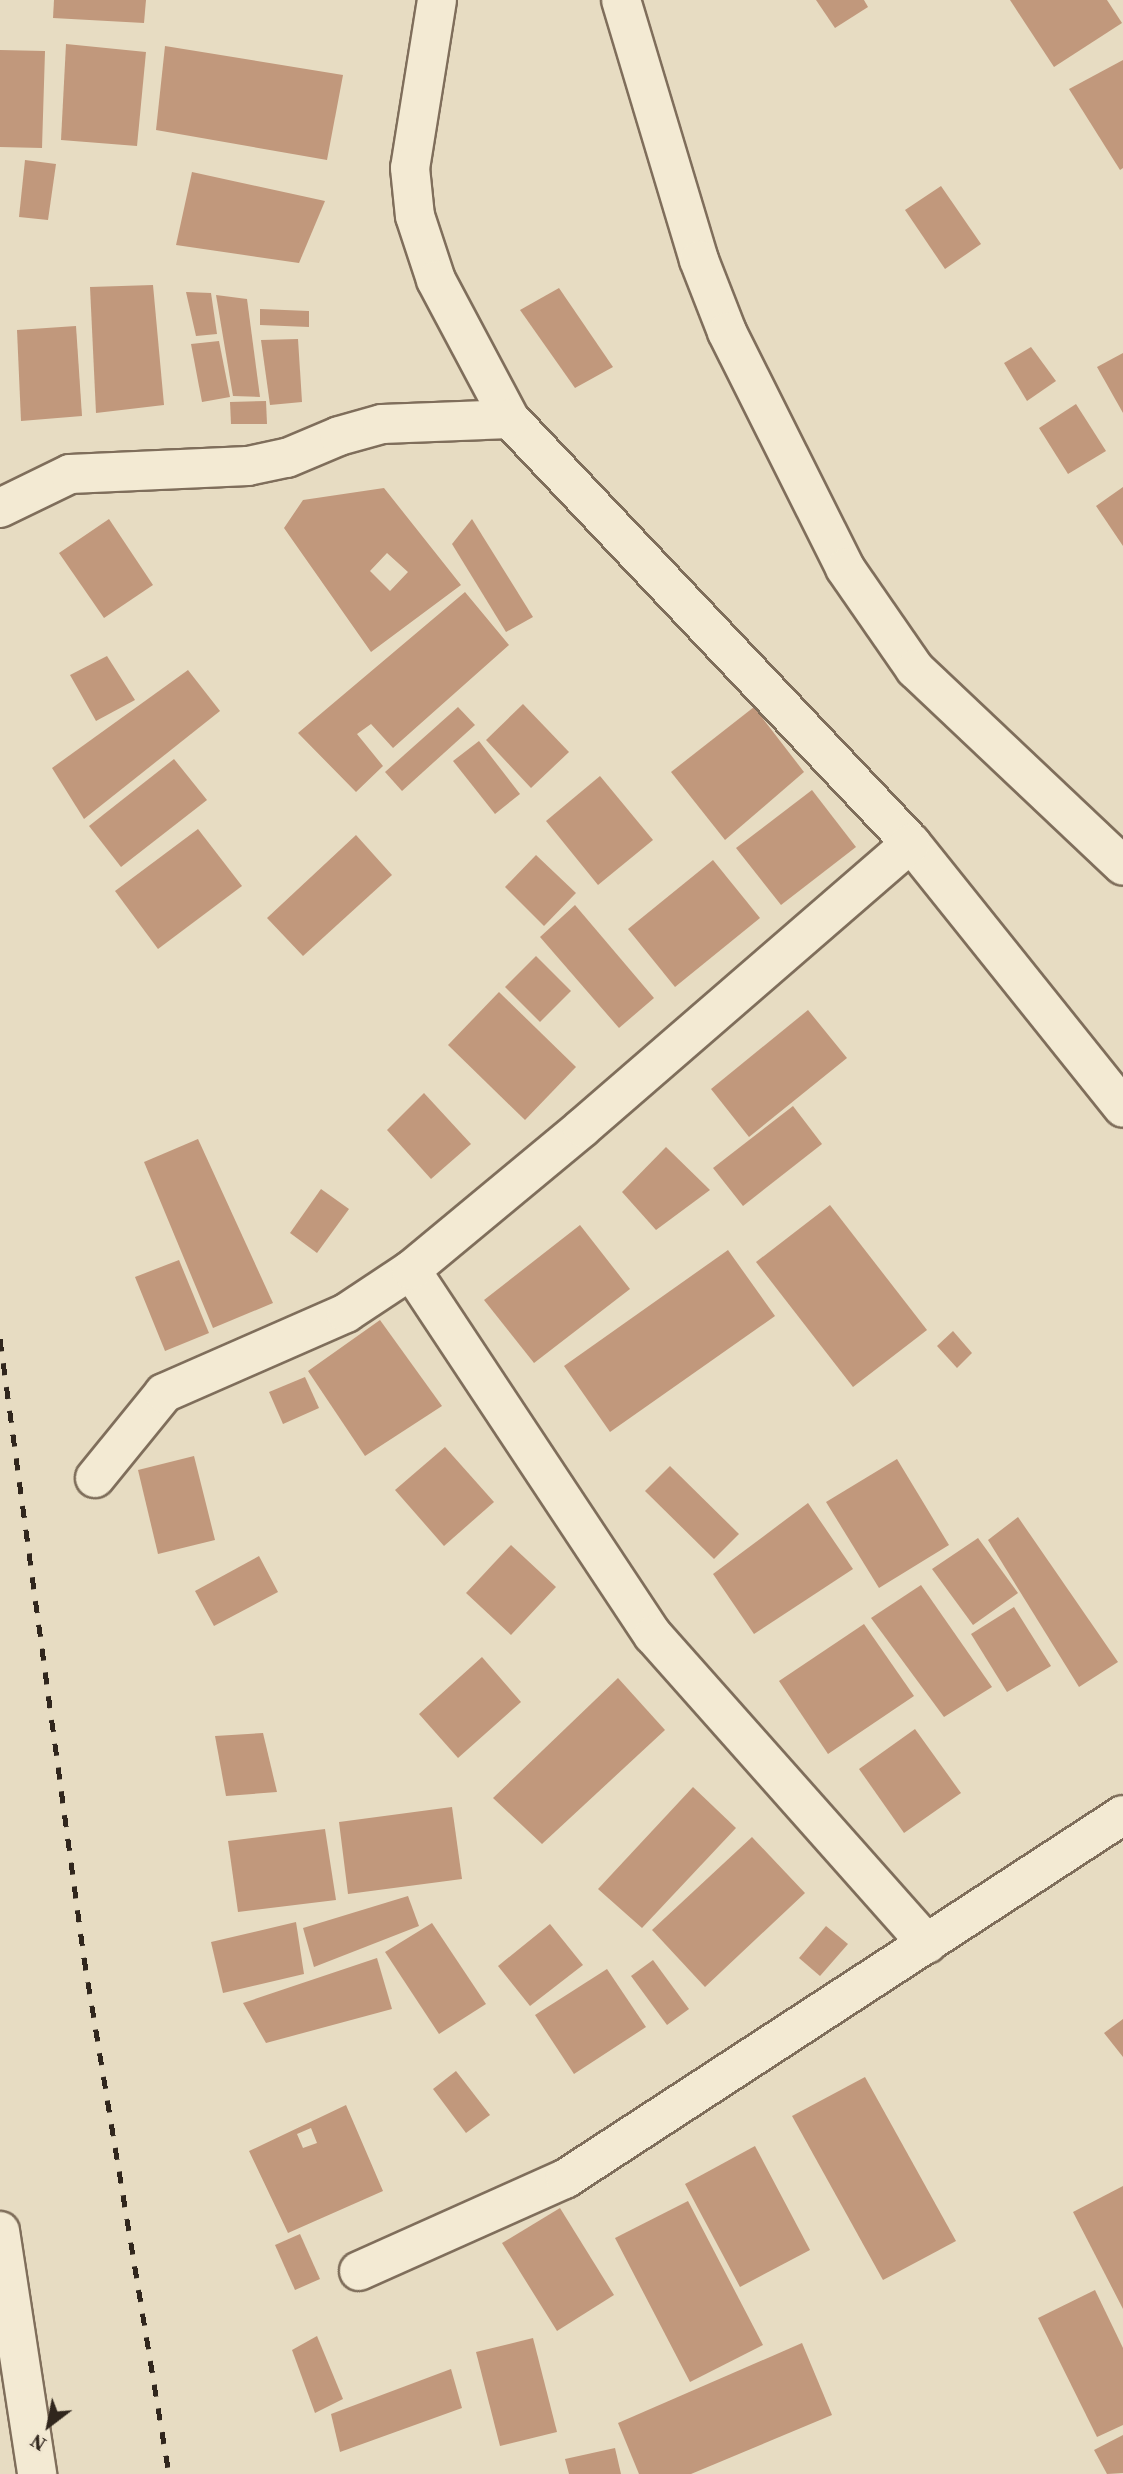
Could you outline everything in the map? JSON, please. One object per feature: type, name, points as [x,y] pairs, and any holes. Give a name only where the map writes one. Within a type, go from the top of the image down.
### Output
[{"type":"street","points":[[437,0],[410,168],[415,216],[436,280],[510,419],[911,843],[1123,1108]]},
{"type":"street","points":[[621,0],[699,260],[727,332],[845,568],[915,668],[1123,866]]},
{"type":"street","points":[[0,508],[71,474],[248,466],[287,458],[339,436],[382,424],[510,419]]},
{"type":"street","points":[[96,1478],[164,1393],[346,1313],[411,1270],[582,1128],[911,843]]},
{"type":"street","points":[[411,1270],[653,1635],[927,1944]]},
{"type":"street","points":[[359,2271],[565,2179],[1123,1815]]},
{"type":"street","points":[[0,2231],[32,2473]]},
{"type":"building","points":[[54,0],[146,0],[144,23],[53,18]]},
{"type":"building","points":[[816,0],[864,0],[868,7],[835,28]]},
{"type":"building","points":[[1010,0],[1107,0],[1122,23],[1054,67]]},
{"type":"building","points":[[66,44],[146,52],[137,146],[61,140]]},
{"type":"building","points":[[165,46],[343,75],[327,160],[156,130]]},
{"type":"building","points":[[0,50],[45,51],[42,148],[0,147]]},
{"type":"building","points":[[1123,60],[1123,168],[1120,170],[1069,89]]},
{"type":"building","points":[[25,160],[56,164],[48,220],[19,217]]},
{"type":"building","points":[[192,172],[325,201],[299,263],[176,245]]},
{"type":"building","points":[[941,186],[981,244],[945,269],[905,210]]},
{"type":"building","points":[[153,285],[164,405],[96,413],[90,287]]},
{"type":"building","points":[[559,288],[613,367],[575,388],[520,310]]},
{"type":"building","points":[[186,292],[211,293],[217,334],[196,336]]},
{"type":"building","points":[[216,295],[247,299],[260,397],[233,396]]},
{"type":"building","points":[[260,309],[309,311],[309,327],[260,325]]},
{"type":"building","points":[[76,326],[82,416],[21,421],[17,330]]},
{"type":"building","points":[[298,339],[302,402],[270,405],[261,340]]},
{"type":"building","points":[[219,341],[230,397],[202,402],[191,344]]},
{"type":"building","points":[[1031,347],[1056,381],[1027,401],[1004,363]]},
{"type":"building","points":[[1123,353],[1123,413],[1097,367]]},
{"type":"building","points":[[266,401],[267,424],[231,424],[230,402]]},
{"type":"building","points":[[1076,404],[1106,451],[1068,474],[1039,428]]},
{"type":"building","points":[[1123,487],[1123,546],[1096,506]]},
{"type":"building","points":[[384,488],[461,585],[371,652],[284,528],[303,500]],"holes":[[[387,553],[408,572],[390,591],[370,571]]]},
{"type":"building","points":[[109,519],[153,585],[104,618],[59,553]]},
{"type":"building","points":[[472,519],[533,617],[506,632],[452,544]]},
{"type":"building","points":[[465,592],[509,645],[393,748],[371,724],[357,734],[383,766],[356,792],[298,733]]},
{"type":"building","points":[[107,656],[135,700],[96,721],[70,675]]},
{"type":"building","points":[[188,670],[220,711],[84,819],[52,768]]},
{"type":"building","points":[[523,704],[569,752],[531,788],[486,740]]},
{"type":"building","points":[[458,707],[475,725],[402,791],[385,772]]},
{"type":"building","points":[[754,707],[804,772],[725,840],[671,772]]},
{"type":"building","points":[[479,741],[520,794],[495,814],[453,761]]},
{"type":"building","points":[[174,759],[207,800],[121,867],[89,826]]},
{"type":"building","points":[[600,776],[653,840],[598,885],[546,821]]},
{"type":"building","points":[[812,790],[856,847],[781,905],[736,848]]},
{"type":"building","points":[[198,829],[242,886],[158,949],[115,891]]},
{"type":"building","points":[[356,835],[392,875],[303,956],[267,918]]},
{"type":"building","points":[[536,855],[576,893],[544,926],[505,887]]},
{"type":"building","points":[[713,860],[760,918],[675,987],[628,929]]},
{"type":"building","points":[[575,905],[654,998],[619,1028],[540,937]]},
{"type":"building","points":[[536,956],[571,991],[540,1022],[505,987]]},
{"type":"building","points":[[499,992],[576,1067],[525,1120],[448,1045]]},
{"type":"building","points":[[808,1010],[847,1058],[749,1137],[711,1089]]},
{"type":"building","points":[[424,1093],[471,1144],[431,1179],[387,1130]]},
{"type":"building","points":[[793,1106],[822,1144],[743,1206],[713,1168]]},
{"type":"building","points":[[198,1139],[273,1303],[213,1328],[144,1162]]},
{"type":"building","points":[[666,1147],[710,1190],[656,1230],[622,1192]]},
{"type":"building","points":[[321,1189],[349,1209],[317,1253],[290,1233]]},
{"type":"building","points":[[830,1205],[927,1330],[853,1387],[756,1262]]},
{"type":"building","points":[[580,1225],[630,1289],[534,1363],[484,1300]]},
{"type":"building","points":[[728,1250],[775,1316],[610,1432],[564,1366]]},
{"type":"building","points":[[179,1260],[209,1333],[165,1351],[135,1277]]},
{"type":"building","points":[[380,1320],[442,1406],[365,1456],[308,1371]]},
{"type":"building","points":[[953,1331],[972,1353],[957,1368],[937,1346]]},
{"type":"building","points":[[305,1377],[319,1408],[283,1424],[269,1392]]},
{"type":"building","points":[[445,1447],[494,1502],[444,1546],[395,1490]]},
{"type":"building","points":[[194,1456],[215,1540],[158,1554],[138,1470]]},
{"type":"building","points":[[897,1459],[949,1545],[879,1588],[826,1502]]},
{"type":"building","points":[[670,1466],[739,1534],[714,1559],[645,1491]]},
{"type":"building","points":[[808,1503],[853,1569],[754,1634],[713,1574]]},
{"type":"building","points":[[1018,1517],[1118,1662],[1079,1687],[988,1540]]},
{"type":"building","points":[[978,1538],[1018,1593],[973,1625],[932,1569]]},
{"type":"building","points":[[511,1545],[556,1587],[511,1635],[466,1593]]},
{"type":"building","points":[[259,1556],[278,1592],[214,1626],[195,1591]]},
{"type":"building","points":[[921,1585],[992,1687],[944,1717],[871,1618]]},
{"type":"building","points":[[1014,1607],[1051,1666],[1007,1692],[971,1634]]},
{"type":"building","points":[[864,1624],[914,1696],[828,1754],[779,1681]]},
{"type":"building","points":[[482,1657],[521,1702],[458,1758],[419,1714]]},
{"type":"building","points":[[618,1678],[665,1730],[542,1844],[493,1798]]},
{"type":"building","points":[[915,1729],[961,1793],[904,1833],[859,1769]]},
{"type":"building","points":[[263,1733],[277,1792],[226,1796],[215,1736]]},
{"type":"building","points":[[693,1787],[736,1828],[642,1928],[598,1889]]},
{"type":"building","points":[[452,1807],[462,1879],[348,1894],[339,1822]]},
{"type":"building","points":[[325,1829],[336,1900],[238,1912],[228,1841]]},
{"type":"building","points":[[752,1837],[805,1893],[705,1987],[652,1930]]},
{"type":"building","points":[[408,1896],[419,1926],[314,1967],[303,1928]]},
{"type":"building","points":[[296,1922],[304,1974],[223,1993],[211,1942]]},
{"type":"building","points":[[432,1923],[486,2004],[439,2034],[385,1952]]},
{"type":"building","points":[[550,1924],[583,1965],[530,2006],[498,1966]]},
{"type":"building","points":[[826,1926],[848,1944],[820,1976],[799,1958]]},
{"type":"building","points":[[377,1958],[392,2009],[266,2043],[243,2003]]},
{"type":"building","points":[[653,1960],[689,2009],[667,2025],[631,1976]]},
{"type":"building","points":[[607,1969],[646,2027],[574,2074],[535,2015]]},
{"type":"building","points":[[1123,2019],[1123,2057],[1104,2033]]},
{"type":"building","points":[[456,2071],[490,2115],[466,2133],[433,2089]]},
{"type":"building","points":[[865,2077],[956,2241],[883,2280],[792,2116]]},
{"type":"building","points":[[346,2105],[383,2191],[288,2233],[249,2151]],"holes":[[[311,2128],[317,2143],[303,2148],[297,2134]]]},
{"type":"building","points":[[755,2146],[810,2250],[740,2287],[685,2184]]},
{"type":"building","points":[[1123,2186],[1123,2309],[1073,2212]]},
{"type":"building","points":[[688,2201],[763,2345],[690,2382],[615,2238]]},
{"type":"building","points":[[560,2208],[614,2295],[557,2331],[502,2243]]},
{"type":"building","points":[[300,2234],[320,2279],[295,2290],[275,2245]]},
{"type":"building","points":[[1095,2290],[1123,2348],[1123,2425],[1097,2437],[1038,2318]]},
{"type":"building","points":[[317,2336],[343,2399],[315,2413],[292,2350]]},
{"type":"building","points":[[533,2338],[557,2432],[500,2446],[476,2352]]},
{"type":"building","points":[[802,2343],[832,2415],[691,2474],[639,2474],[618,2423]]},
{"type":"building","points":[[451,2369],[462,2408],[340,2452],[331,2414]]},
{"type":"building","points":[[1123,2435],[1123,2473],[1107,2474],[1094,2450]]},
{"type":"building","points":[[615,2448],[621,2474],[569,2474],[565,2459]]},
{"type":"railway","points":[[0,1339],[84,1958],[169,2474]]}]
